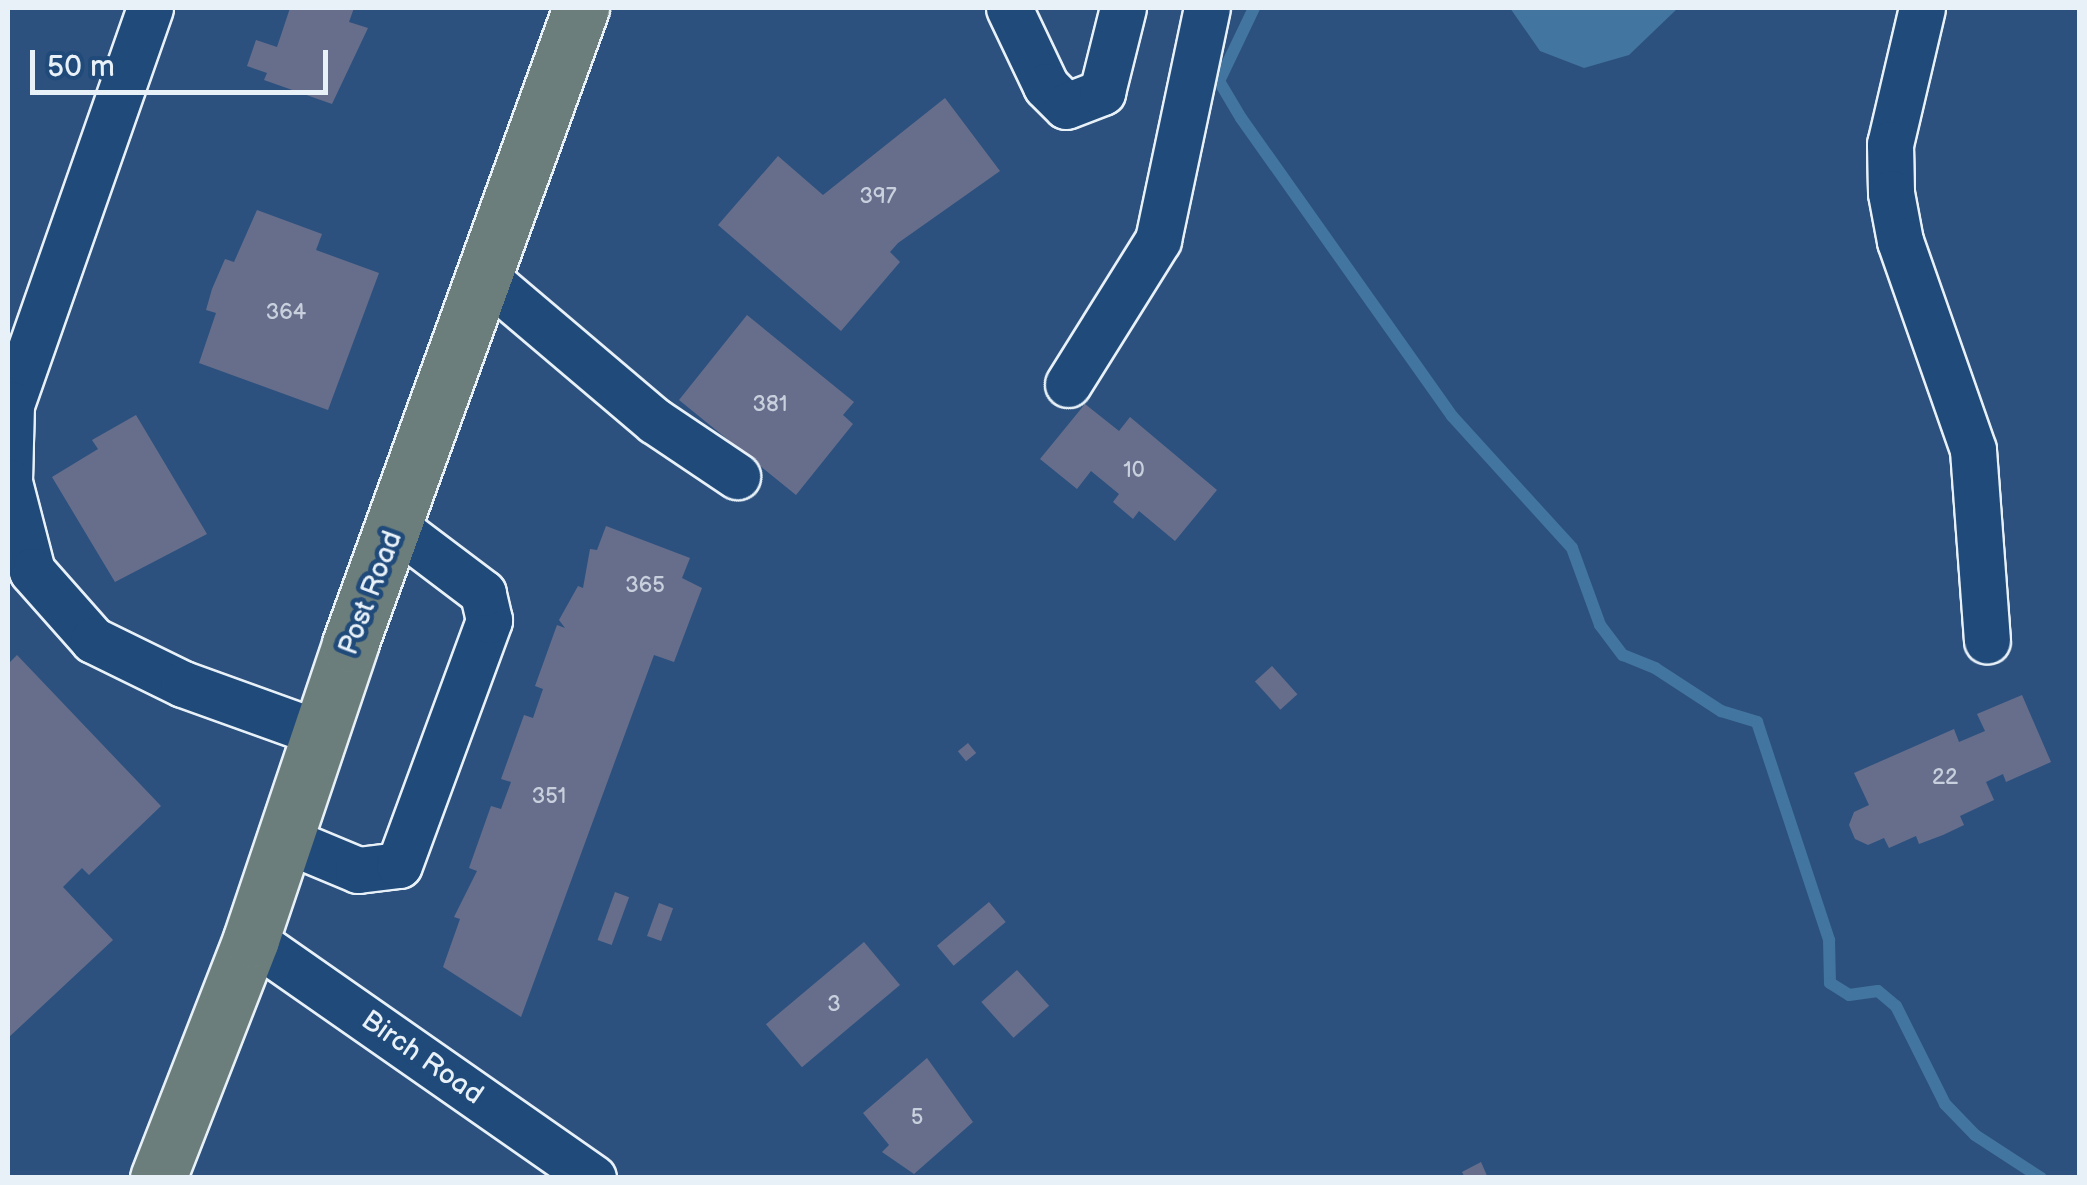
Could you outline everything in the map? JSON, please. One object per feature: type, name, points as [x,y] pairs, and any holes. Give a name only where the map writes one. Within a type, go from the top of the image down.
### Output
[{"type":"main road","name":"Post Road","points":[[158,1178],[251,939],[319,732],[396,528],[580,8]]},
{"type":"street","points":[[150,8],[11,404],[8,482],[20,580],[93,640],[183,684],[319,732]]},
{"type":"street","points":[[1009,8],[1046,86],[1066,106],[1102,92],[1122,8]]},
{"type":"street","points":[[1068,384],[1158,240],[1208,8]]},
{"type":"street","points":[[1922,8],[1890,144],[1890,193],[1900,241],[1973,450],[1987,640]]},
{"type":"street","points":[[485,277],[655,421],[737,476]]},
{"type":"street","points":[[286,840],[358,870],[399,865],[490,620],[483,593],[396,528]]},
{"type":"street","name":"Birch Road","points":[[251,939],[593,1178]]},
{"type":"water","points":[[1510,8],[1678,8],[1629,55],[1584,68],[1540,51]]},
{"type":"building","points":[[290,8],[354,8],[349,22],[368,28],[332,104],[264,80],[267,73],[247,66],[256,40],[277,47]]},
{"type":"building","points":[[945,98],[1000,171],[898,243],[890,252],[900,262],[841,331],[718,225],[778,156],[823,195]]},
{"type":"building","points":[[257,210],[322,234],[316,250],[379,273],[328,410],[199,363],[216,313],[206,310],[212,289],[225,259],[234,262]]},
{"type":"building","points":[[747,315],[854,402],[843,415],[853,424],[796,495],[679,400]]},
{"type":"building","points":[[1085,404],[1119,431],[1130,417],[1217,490],[1175,541],[1139,511],[1133,519],[1113,502],[1119,494],[1091,471],[1077,489],[1040,459]]},
{"type":"building","points":[[136,415],[207,534],[115,582],[52,477],[98,449],[92,440]]},
{"type":"building","points":[[606,526],[690,558],[682,578],[702,588],[674,662],[654,655],[521,1017],[443,967],[460,919],[454,917],[477,871],[469,868],[491,806],[501,809],[511,782],[501,779],[524,715],[533,718],[543,689],[535,686],[557,625],[565,628],[559,620],[578,586],[583,588],[590,549],[597,550]]},
{"type":"building","points":[[17,655],[161,806],[89,875],[82,868],[63,887],[113,940],[8,1038],[8,664]]},
{"type":"building","points":[[1272,666],[1297,694],[1280,710],[1255,681]]},
{"type":"building","points":[[2022,695],[2051,762],[2006,782],[2003,774],[1986,782],[1994,800],[1960,816],[1964,825],[1943,835],[1919,844],[1916,836],[1889,848],[1884,838],[1868,845],[1855,839],[1849,825],[1854,812],[1869,805],[1854,773],[1954,729],[1959,742],[1985,731],[1977,714]]},
{"type":"building","points":[[968,743],[976,753],[966,761],[958,751]]},
{"type":"building","points":[[615,892],[629,897],[612,945],[598,940]]},
{"type":"building","points":[[989,902],[1006,922],[954,966],[937,946]]},
{"type":"building","points":[[659,903],[673,908],[661,941],[647,936]]},
{"type":"building","points":[[864,942],[900,985],[802,1067],[766,1024]]},
{"type":"building","points":[[1017,970],[1049,1006],[1013,1038],[981,1002]]},
{"type":"building","points":[[927,1058],[973,1122],[914,1174],[882,1152],[889,1145],[863,1113]]},
{"type":"building","points":[[1481,1162],[1488,1178],[1465,1178],[1462,1172]]},
{"type":"waterway","points":[[1254,8],[1219,81],[1241,118],[1452,416],[1572,548],[1600,625],[1623,655],[1655,668],[1721,711],[1757,722],[1829,940],[1830,983],[1849,995],[1878,991],[1896,1006],[1945,1104],[1975,1135],[2041,1178]]}]
